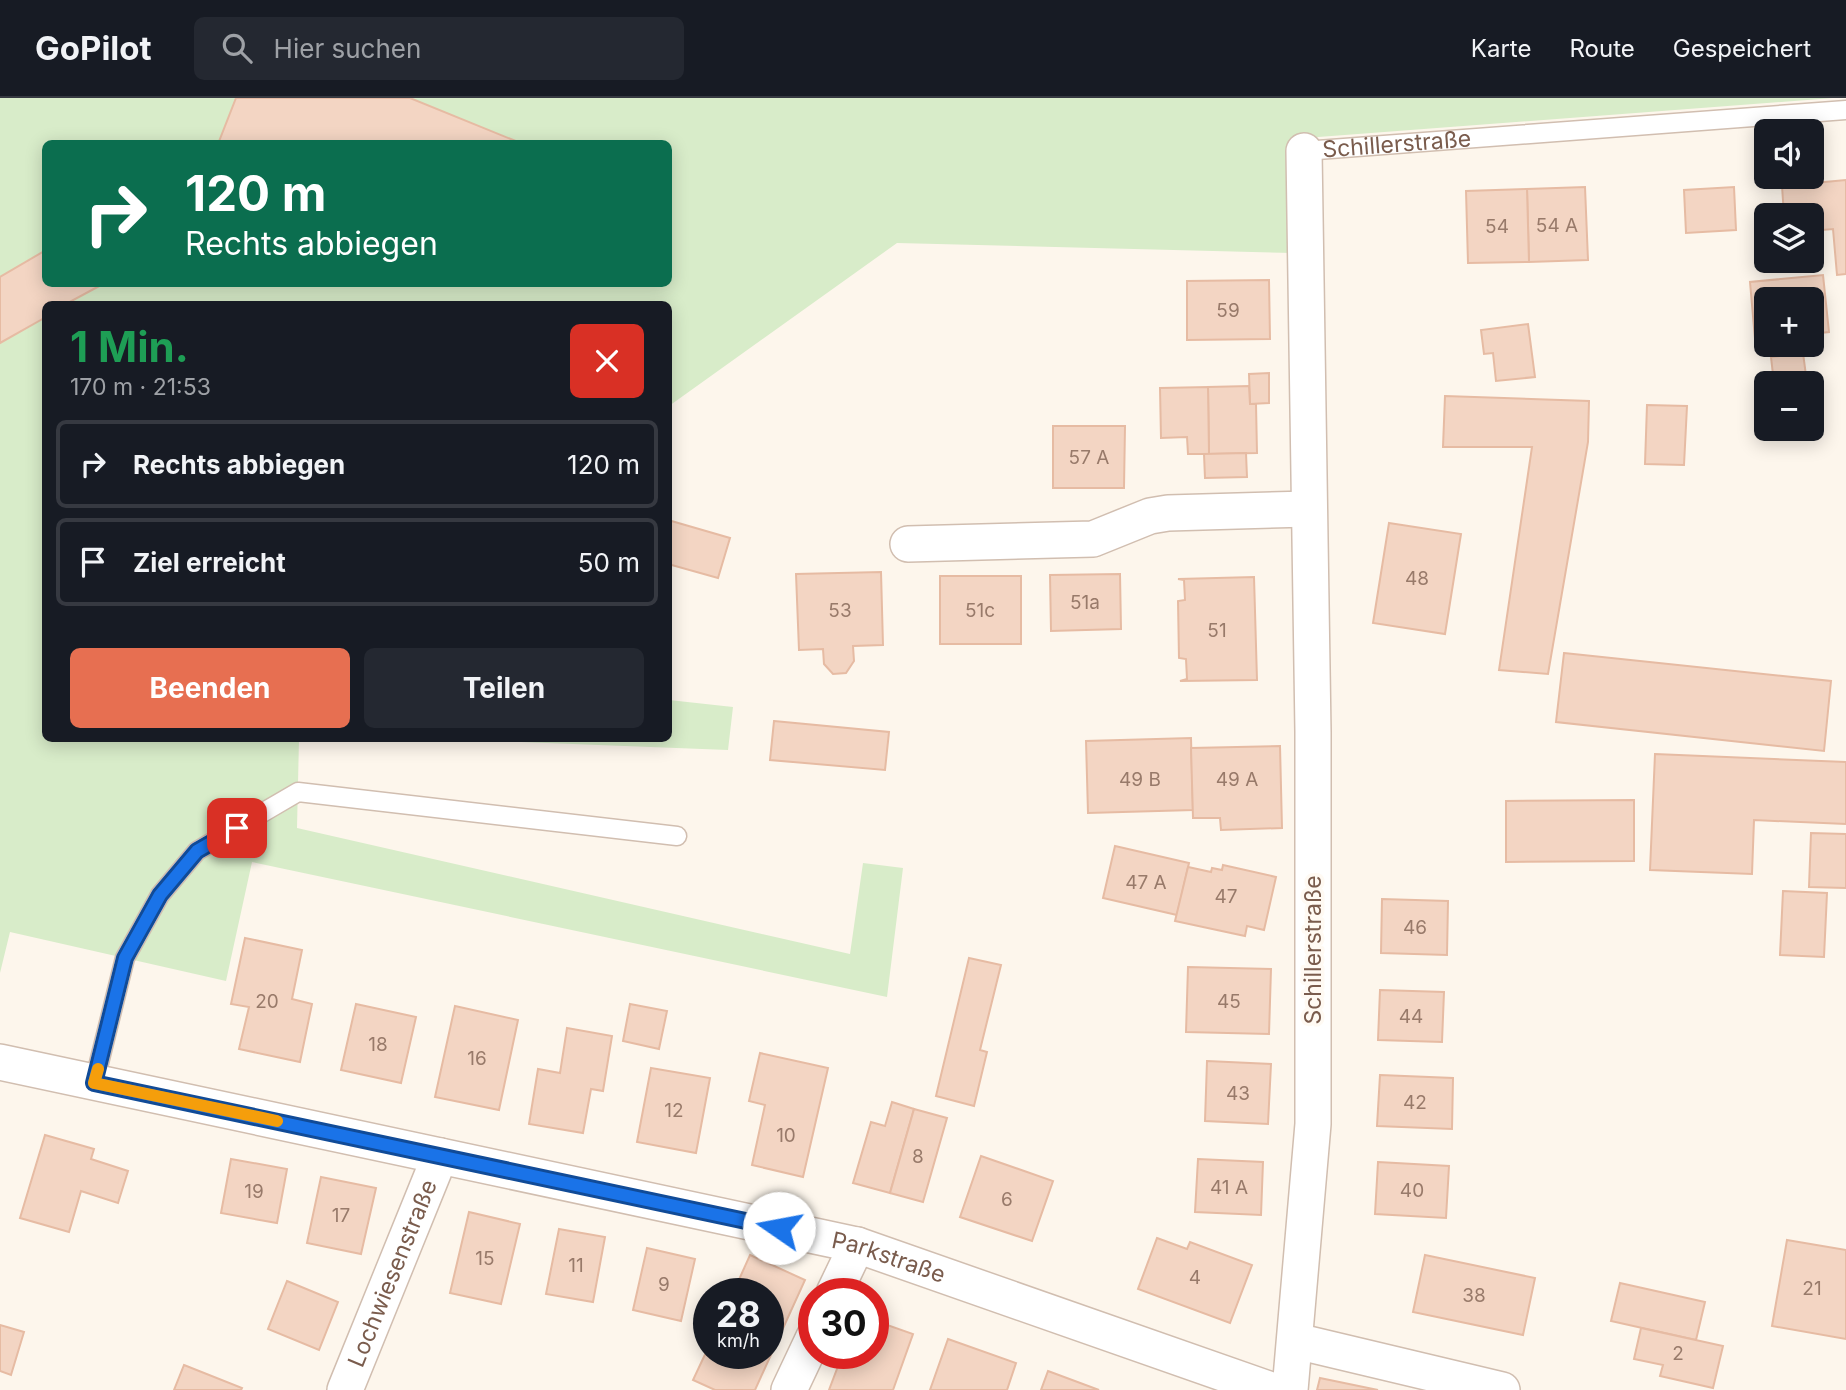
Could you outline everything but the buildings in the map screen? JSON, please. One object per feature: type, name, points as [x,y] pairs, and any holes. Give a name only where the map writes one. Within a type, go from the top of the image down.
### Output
[{"type":"street","name":"Schillerstraße","points":[[1290,1390],[1313,1124],[1313,732],[1304,151]]},
{"type":"street","points":[[908,544],[1093,539],[1150,516],[1168,513],[1308,509]]},
{"type":"street","name":"Parkstraße","points":[[0,1062],[857,1245],[1271,1390]]},
{"type":"street","name":"Lochwiesenstraße","points":[[345,1390],[440,1156]]},
{"type":"street","points":[[841,1278],[857,1245]]},
{"type":"street","points":[[1296,1341],[1502,1390]]},
{"type":"street","points":[[789,1390],[799,1369]]},
{"type":"lane","name":"Schillerstraße","points":[[1304,151],[1846,110]]},
{"type":"lane","points":[[94,1083],[125,958],[160,895],[197,851],[298,792],[677,836]]},
{"type":"green space","points":[[0,98],[1833,98],[1292,139],[1292,253],[897,243],[672,404],[672,301],[42,301],[42,742],[299,742],[297,828],[850,954],[863,863],[903,868],[887,997],[252,862],[226,981],[10,932],[0,973]]},
{"type":"green space","points":[[672,700],[733,707],[728,750],[523,742],[672,742]]},
{"type":"slow traffic","points":[[98,1069],[94,1083],[277,1121]]},
{"type":"route","points":[[237,828],[197,851],[160,895],[125,958],[94,1083],[779,1228]]}]
